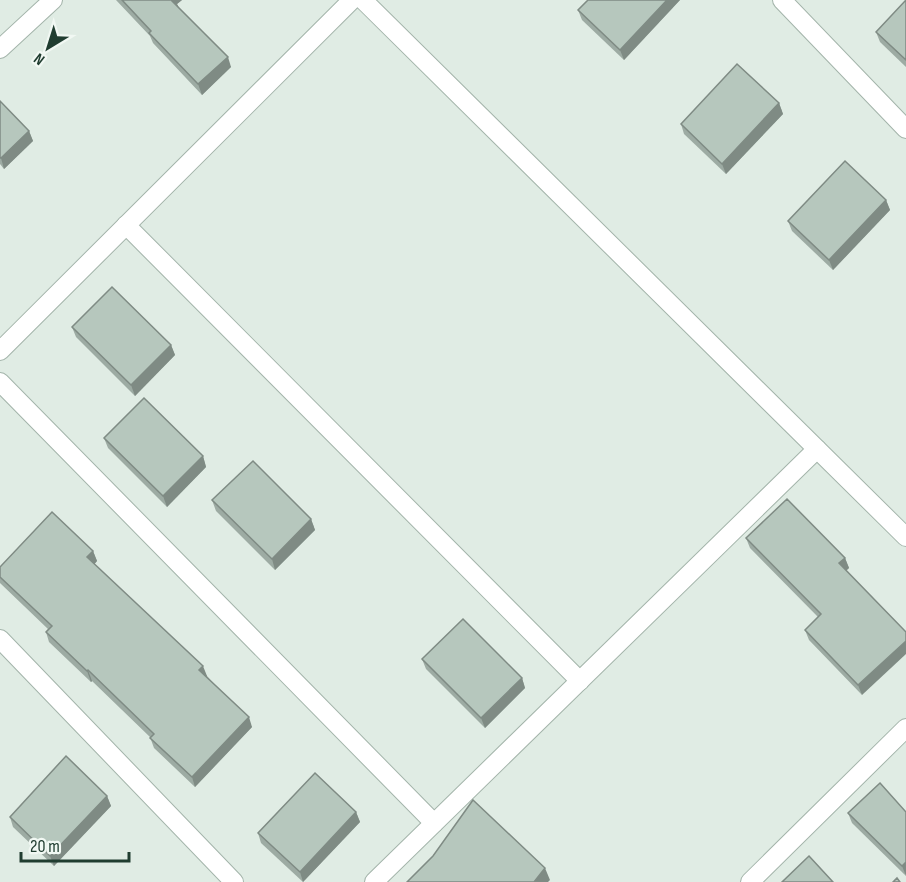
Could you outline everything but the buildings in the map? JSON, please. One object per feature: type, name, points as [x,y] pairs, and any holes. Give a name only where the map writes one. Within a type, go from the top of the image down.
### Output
[{"type":"street","points":[[0,49],[53,0]]},
{"type":"street","points":[[0,351],[352,0]]},
{"type":"street","points":[[363,0],[906,537]]},
{"type":"street","points":[[782,0],[906,129]]},
{"type":"street","points":[[126,225],[580,681]]},
{"type":"street","points":[[0,382],[434,823]]},
{"type":"street","points":[[374,882],[816,449]]},
{"type":"street","points":[[0,639],[234,882]]},
{"type":"street","points":[[750,882],[906,728]]}]
